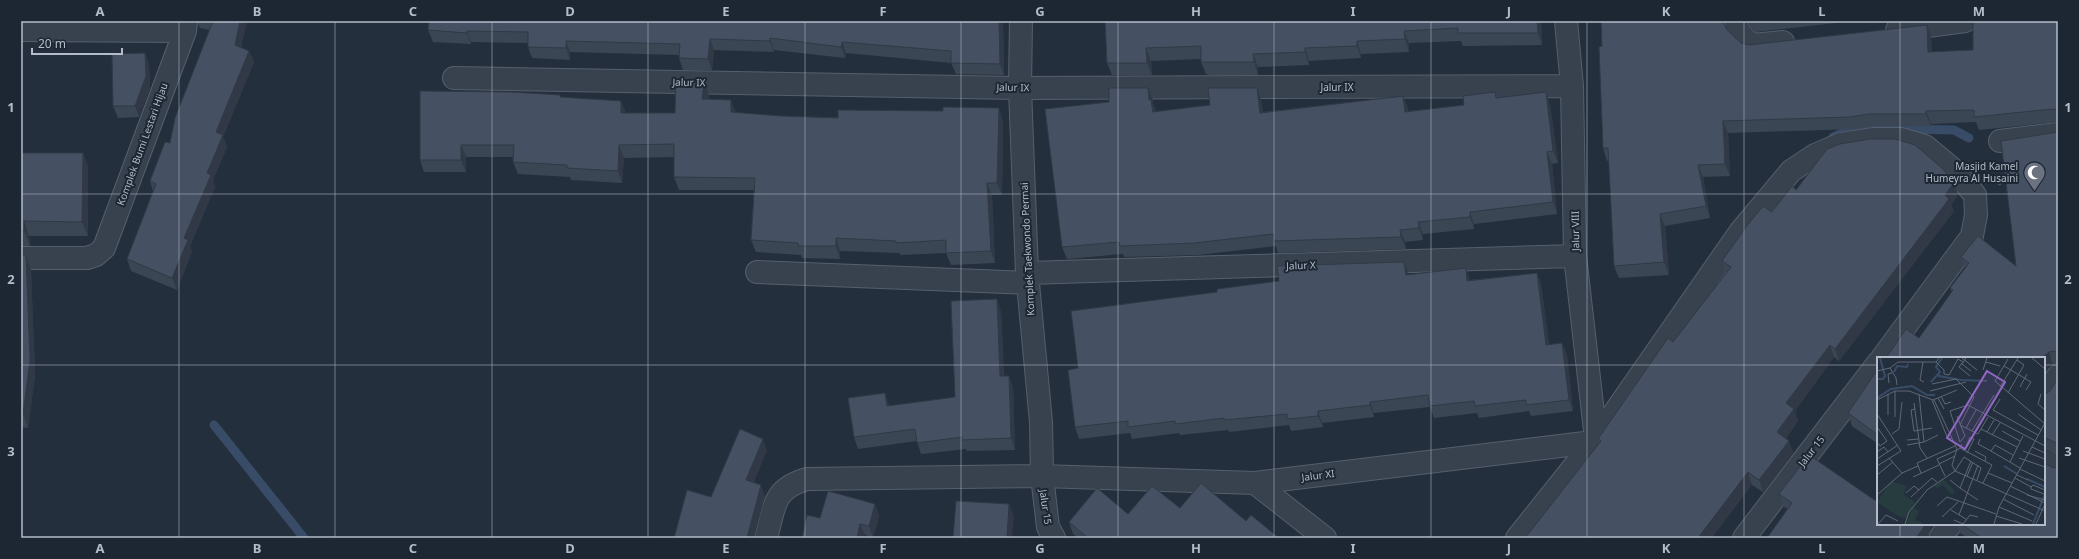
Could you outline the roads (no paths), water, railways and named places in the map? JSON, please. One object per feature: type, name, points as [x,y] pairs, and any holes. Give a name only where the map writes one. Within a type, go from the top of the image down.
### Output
[{"type":"street","name":"Komplek Taekwondo Permai","points":[[1021,21],[1020,88],[1027,278],[1041,422],[1042,476]]},
{"type":"street","name":"Jalur VIII","points":[[1566,21],[1572,86],[1575,256],[1594,441]]},
{"type":"street","points":[[1736,21],[1737,27],[1744,38],[1753,45],[1800,40]]},
{"type":"street","points":[[1878,32],[1965,21]]},
{"type":"street","points":[[21,30],[185,26]]},
{"type":"street","name":"Komplek Bumi Lestari Hijau","points":[[21,258],[87,258],[96,255],[104,248],[185,26]]},
{"type":"street","name":"Jalur IX","points":[[454,78],[1020,88],[1572,86]]},
{"type":"street","points":[[2000,141],[2058,134]]},
{"type":"street","points":[[1517,538],[1594,441],[1740,232],[1791,171],[1815,155],[1841,144],[1874,139],[1901,139],[1924,146],[1955,171],[1975,195],[1976,215],[1972,236],[1883,357]]},
{"type":"street","name":"Jalur X","points":[[757,272],[1027,278],[1575,256]]},
{"type":"street","name":"Jalur 15","points":[[1744,538],[1877,364]]},
{"type":"street","points":[[2045,395],[2058,376]]},
{"type":"street","name":"Jalur XI","points":[[766,538],[778,495],[794,483],[807,479],[1042,476],[1256,483],[1594,441]]},
{"type":"street","points":[[2045,460],[2058,468]]},
{"type":"street","name":"Jalur 15","points":[[1042,476],[1048,527],[1054,538]]},
{"type":"street","points":[[1256,483],[1325,538]]},
{"type":"street","points":[[1940,538],[1949,525]]},
{"type":"waterway","points":[[1833,137],[1853,128],[1954,130],[1969,138]]},
{"type":"waterway","points":[[214,425],[304,538]]},
{"type":"place","name":"Masjid Kamel Humeyra Al Husaini","points":[[2034,192]]}]
